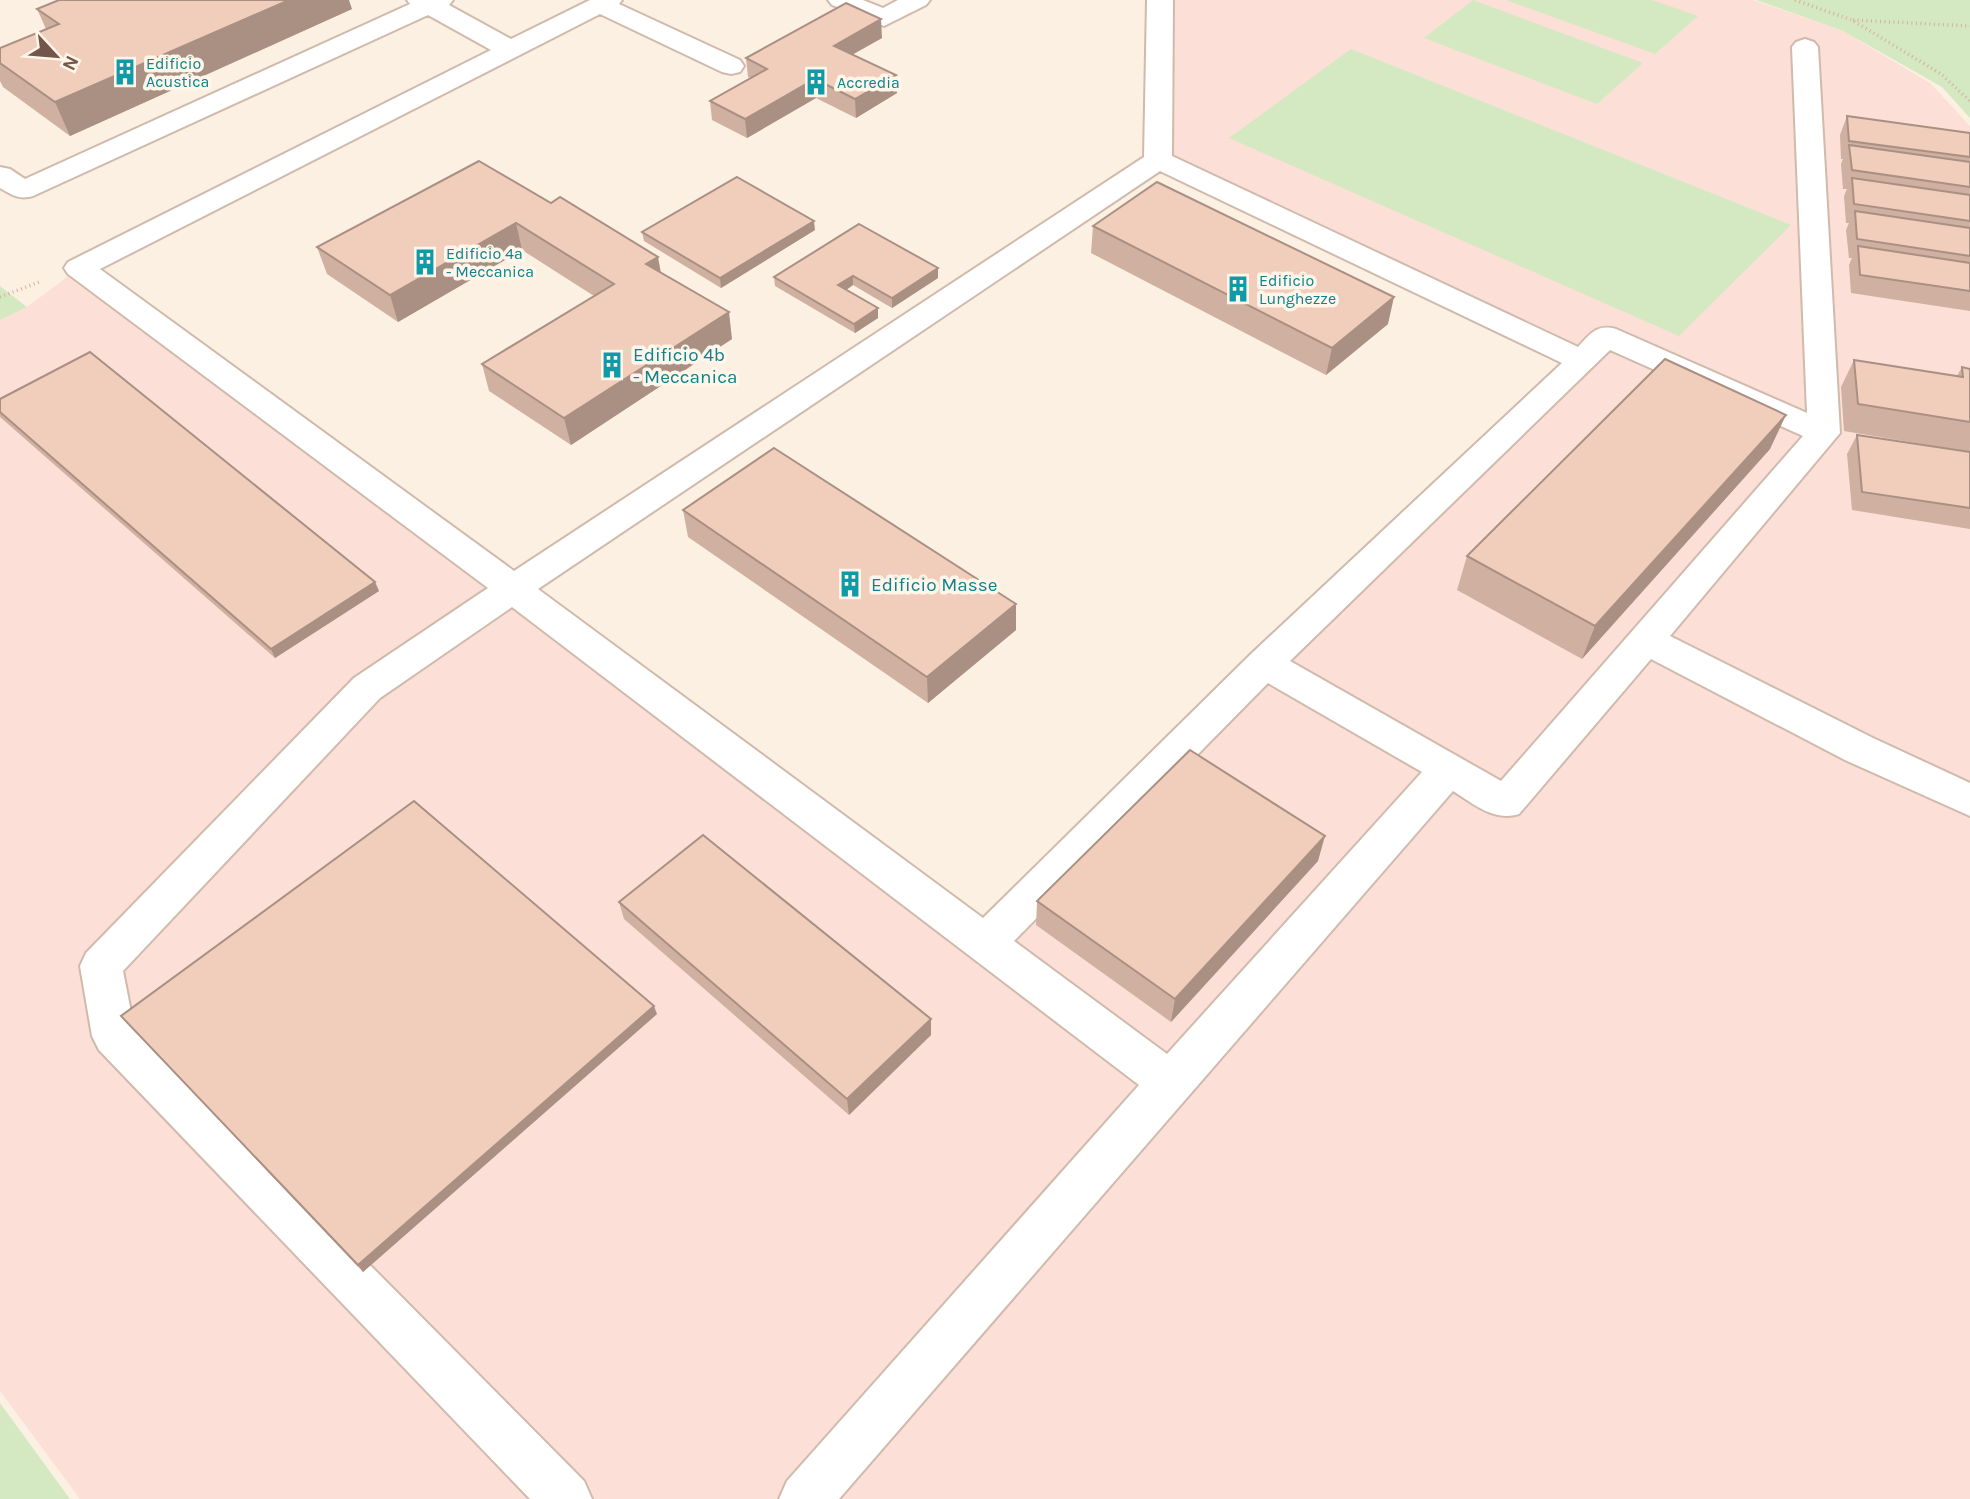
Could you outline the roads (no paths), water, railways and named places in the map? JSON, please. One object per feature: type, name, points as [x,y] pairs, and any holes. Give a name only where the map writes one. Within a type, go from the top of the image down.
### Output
[{"type":"lane","points":[[841,0],[884,18],[917,0]]},
{"type":"lane","points":[[1158,160],[1160,0]]},
{"type":"lane","points":[[0,175],[23,190],[429,2],[511,50]]},
{"type":"lane","points":[[731,66],[605,2],[79,268],[513,589],[1170,1082]]},
{"type":"lane","points":[[1264,664],[1505,803],[1824,433],[1805,47]]},
{"type":"lane","points":[[1158,160],[1583,361]]},
{"type":"lane","points":[[566,1499],[114,1035],[101,965],[367,688],[1158,160]]},
{"type":"lane","points":[[985,943],[1264,664],[1583,361],[1605,336],[1824,433]]},
{"type":"lane","points":[[1646,640],[1859,749],[1970,800]]},
{"type":"lane","points":[[805,1499],[1170,1082],[1449,769]]},
{"type":"place","name":"Edificio Acustica","points":[[125,72]]},
{"type":"place","name":"Accredia","points":[[816,82]]},
{"type":"place","name":"Edificio 4a - Meccanica","points":[[425,262]]},
{"type":"place","name":"Edificio Lunghezze","points":[[1238,289]]},
{"type":"place","name":"Edificio 4b - Meccanica","points":[[612,365]]},
{"type":"place","name":"Edificio Masse","points":[[850,584]]}]
